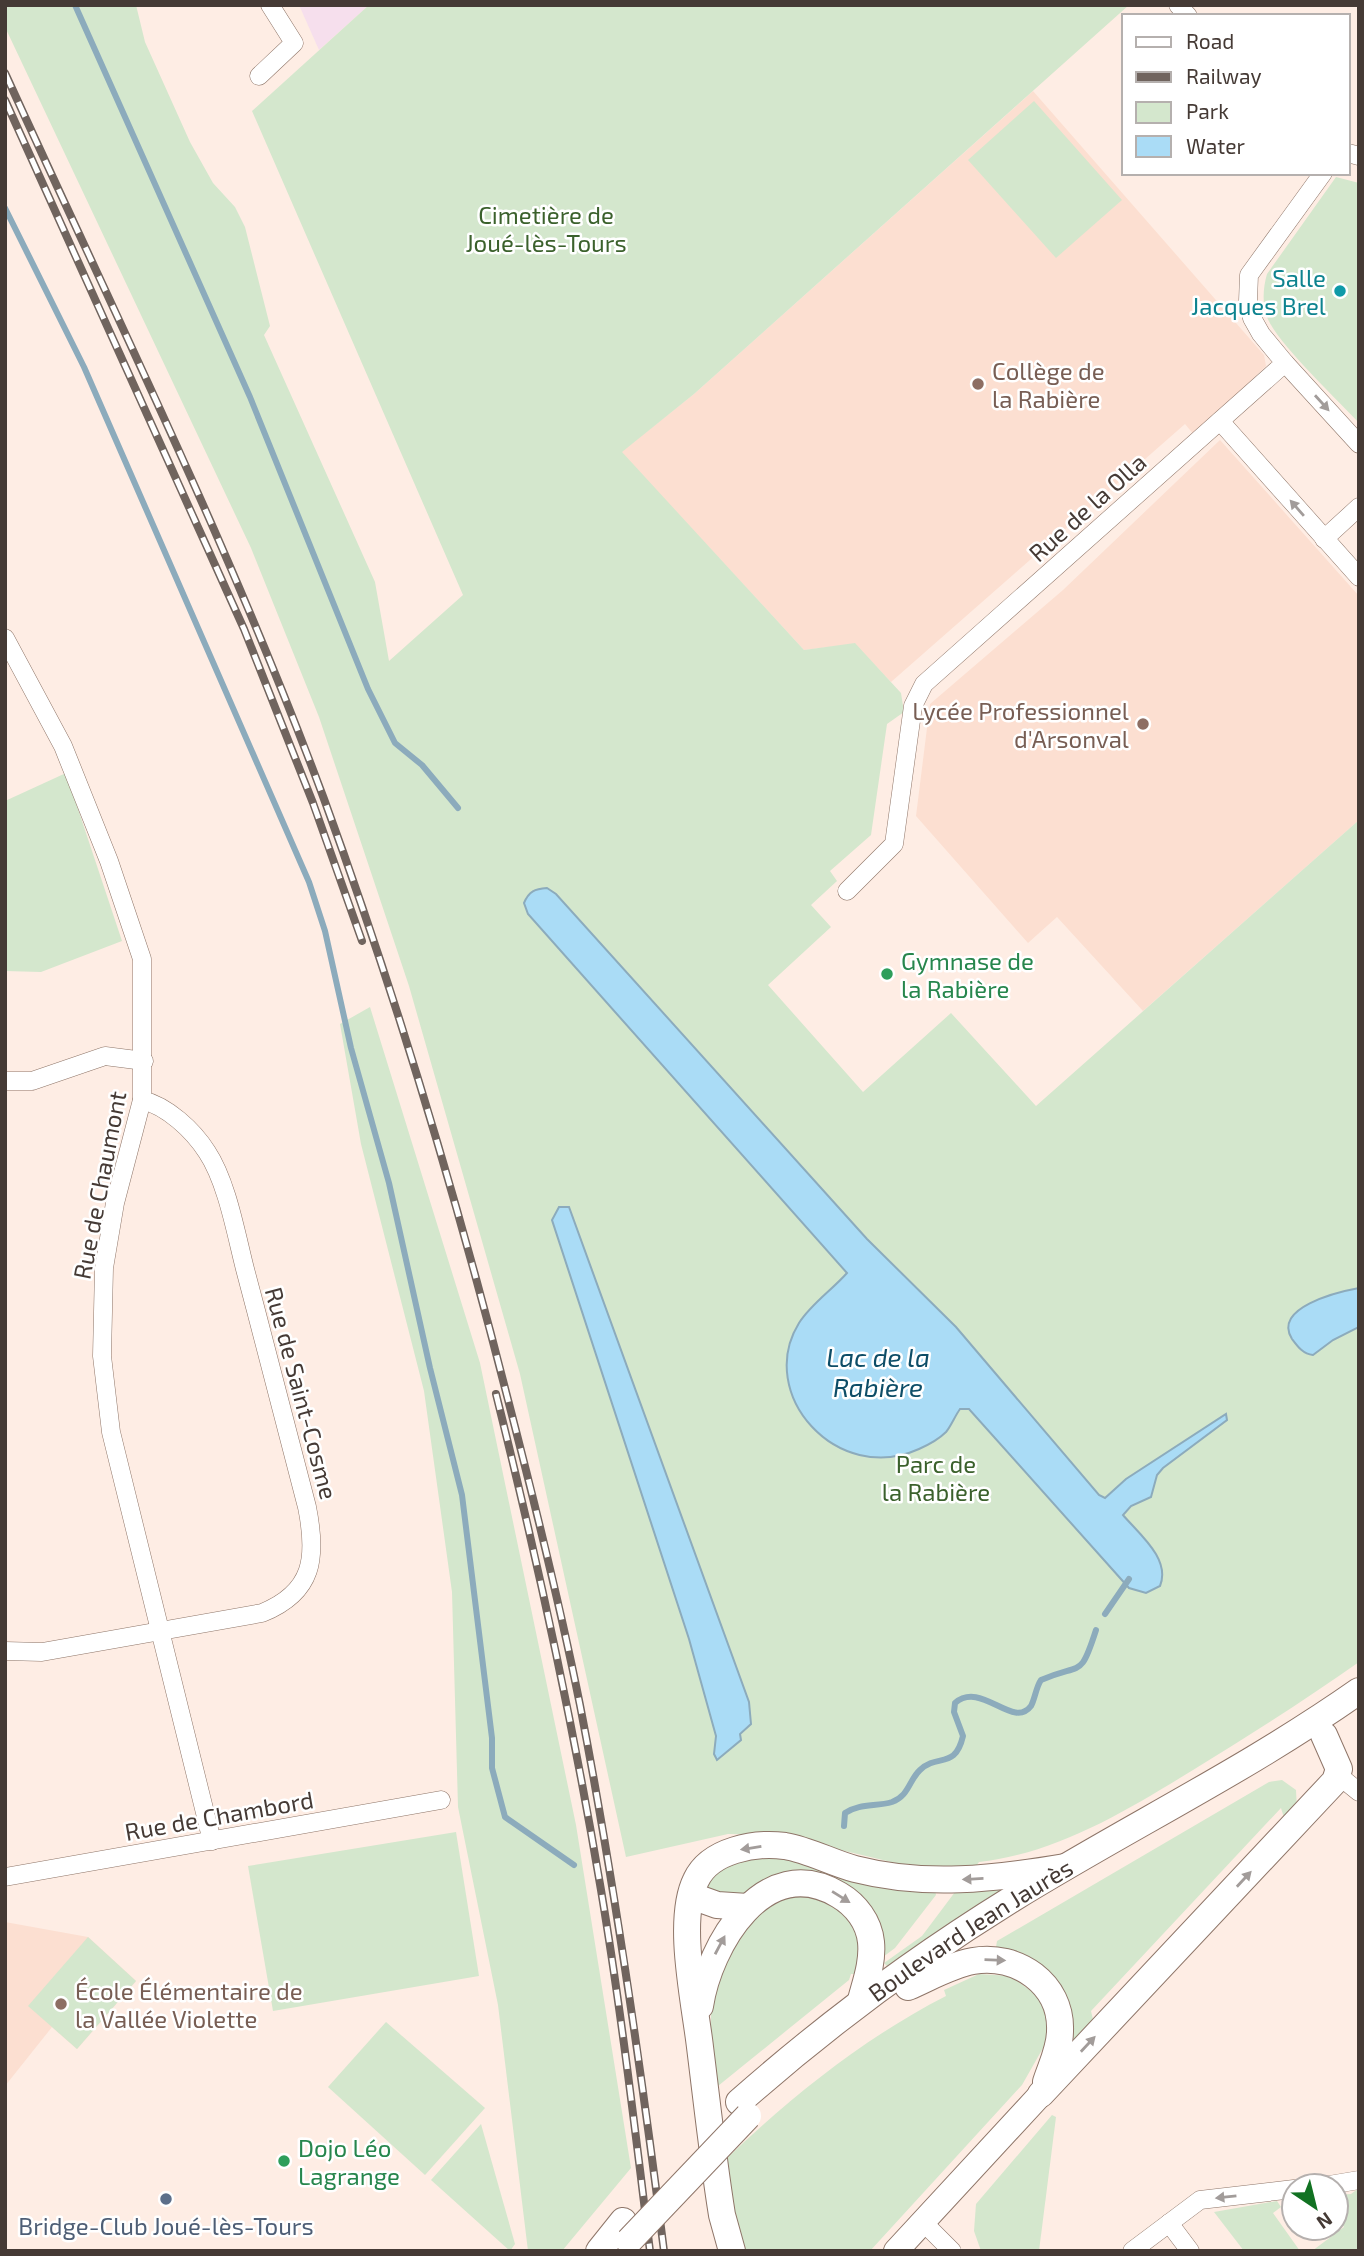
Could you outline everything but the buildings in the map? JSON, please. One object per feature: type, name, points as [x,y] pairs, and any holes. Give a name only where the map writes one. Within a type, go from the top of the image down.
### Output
[{"type":"main road","name":"Boulevard Jean Jaurès","points":[[599,2251],[625,2238],[811,2038],[861,2000],[1011,1900],[1243,1766],[1359,1690]]},
{"type":"main road","name":"Boulevard Jean Jaurès","points":[[744,2109],[853,2025],[989,1933],[1324,1735],[1359,1711]]},
{"type":"main road","points":[[1041,2094],[1303,1817],[1338,1775],[1336,1759],[1324,1735]]},
{"type":"main road","points":[[732,2251],[722,2215],[688,1951],[692,1896],[700,1872],[712,1862],[754,1846],[784,1846],[854,1869],[910,1880],[975,1880],[1065,1867]]},
{"type":"main road","points":[[697,2022],[713,1958],[729,1929],[748,1907],[770,1892],[792,1886],[822,1888],[845,1899],[862,1916],[871,1938],[871,1962],[861,2000]]},
{"type":"main road","points":[[692,1896],[717,1905],[748,1907]]},
{"type":"main road","points":[[908,1987],[957,1966],[993,1959],[1014,1963],[1037,1978],[1053,1998],[1060,2029],[1059,2043],[1041,2094]]},
{"type":"street","points":[[259,76],[294,43],[270,5]]},
{"type":"street","points":[[1322,175],[1250,275],[1248,300],[1252,318],[1261,334],[1359,444]]},
{"type":"street","name":"Rue de la Olla","points":[[847,891],[894,844],[913,706],[924,684],[1285,363]]},
{"type":"street","points":[[1220,421],[1359,577]]},
{"type":"street","points":[[1324,539],[1359,507]]},
{"type":"street","name":"Rue de Chaumont","points":[[5,638],[63,746],[109,861],[142,959],[142,1100],[116,1203],[104,1268],[102,1356],[111,1432],[212,1841]]},
{"type":"street","points":[[5,1081],[33,1081],[105,1056],[144,1061]]},
{"type":"street","name":"Rue de Saint-Cosme","points":[[5,1651],[42,1652],[262,1613],[277,1607],[298,1589],[307,1577],[313,1545],[307,1507],[233,1224],[215,1168],[208,1153],[181,1124],[154,1103],[142,1100]]},
{"type":"street","points":[[1338,1775],[1359,1792]]},
{"type":"street","name":"Rue de Chambord","points":[[5,1877],[441,1800]]},
{"type":"street","points":[[896,2251],[1041,2094]]},
{"type":"street","points":[[1132,2251],[1200,2200],[1280,2191]]},
{"type":"street","points":[[924,2223],[952,2251]]},
{"type":"street","points":[[1169,2223],[1191,2251]]},
{"type":"shaded area","points":[[299,5],[369,5],[319,50]]},
{"type":"shaded area","name":"Collège de la Rabière","points":[[1033,91],[1264,355],[1266,366],[1195,436],[1185,424],[891,682],[855,644],[804,650],[621,452],[694,394]]},
{"type":"shaded area","name":"Lycée Professionnel d'Arsonval","points":[[1220,440],[1359,596],[1359,820],[1143,1011],[1057,917],[1028,943],[916,816],[930,704],[1063,590]]},
{"type":"shaded area","name":"École Élémentaire de la Vallée Violette","points":[[5,1922],[88,1937],[136,1981],[77,2049],[52,2027],[5,2086]]},
{"type":"green space","name":"Parc de la Rabière","points":[[5,5],[136,5],[145,42],[190,142],[213,183],[235,207],[245,227],[270,326],[264,335],[375,582],[389,661],[463,595],[252,111],[369,5],[1129,5],[694,394],[622,452],[804,650],[855,643],[901,693],[904,712],[887,724],[871,835],[830,871],[837,881],[811,905],[831,927],[768,985],[863,1092],[951,1013],[1036,1106],[1359,820],[1359,1662],[1235,1744],[1117,1815],[1036,1850],[979,1862],[970,1875],[921,1869],[777,1835],[728,1834],[626,1857],[520,1374],[409,986],[319,717],[251,548],[5,27]]},
{"type":"green space","points":[[1034,101],[1122,200],[1056,258],[968,160]]},
{"type":"green space","points":[[1336,177],[1359,183],[1359,423],[1282,341],[1267,317],[1264,301],[1267,274]]},
{"type":"green space","points":[[66,773],[122,941],[41,972],[5,971],[5,801]]},
{"type":"green space","points":[[370,1007],[480,1363],[576,1825],[631,2168],[562,2251],[528,2251],[498,2005],[458,1807],[452,1592],[424,1391],[361,1144],[340,1024]]},
{"type":"green space","points":[[1282,1780],[1296,1790],[1297,1810],[1285,1821],[1281,1808],[1091,2011],[1095,2028],[1067,2056],[1072,2031],[996,1947],[997,1941],[1269,1782]]},
{"type":"green space","points":[[456,1832],[479,1976],[273,2011],[248,1866]]},
{"type":"green space","points":[[772,1854],[935,1890],[936,1895],[895,1948],[879,1960],[852,1894],[708,1893],[702,1880],[732,1859]]},
{"type":"green space","points":[[1000,1886],[1002,1892],[887,1966],[884,1963],[922,1936],[958,1888]]},
{"type":"green space","points":[[788,1896],[820,1898],[842,1912],[854,1927],[860,1947],[855,1974],[851,1974],[849,1980],[718,2086],[711,2032],[711,1986],[752,1917]]},
{"type":"green space","points":[[88,1937],[136,1981],[77,2049],[28,2006]]},
{"type":"green space","points":[[979,1974],[1010,1976],[1038,1996],[1047,2017],[1047,2041],[1022,2085],[870,2251],[743,2251],[737,2235],[725,2160],[776,2113],[858,2049],[946,1996],[944,1990]]},
{"type":"green space","points":[[386,2022],[485,2108],[425,2175],[328,2087]]},
{"type":"green space","points":[[1052,2115],[1056,2117],[1039,2251],[981,2251],[974,2231],[976,2204]]},
{"type":"green space","points":[[481,2124],[515,2244],[510,2251],[431,2180]]},
{"type":"green space","points":[[1359,2188],[1359,2251],[1312,2251],[1324,2242],[1350,2242],[1351,2194]]},
{"type":"green space","points":[[1277,2201],[1280,2208],[1273,2213],[1280,2223],[1280,2242],[1294,2242],[1300,2251],[1244,2251],[1214,2212]]},
{"type":"water","name":"Lac de la Rabière","points":[[547,888],[556,894],[867,1239],[956,1327],[1099,1495],[1105,1498],[1126,1479],[1226,1414],[1227,1420],[1163,1468],[1157,1475],[1151,1497],[1131,1506],[1123,1515],[1157,1557],[1161,1566],[1160,1586],[1146,1593],[1129,1588],[969,1409],[960,1409],[946,1432],[933,1442],[919,1449],[888,1457],[859,1455],[833,1444],[812,1426],[796,1404],[788,1378],[788,1350],[804,1316],[847,1273],[528,914],[524,903],[530,893]]},
{"type":"water","points":[[559,1207],[569,1207],[749,1702],[751,1724],[740,1734],[741,1740],[717,1760],[714,1754],[716,1736],[689,1639],[552,1220]]},
{"type":"water","points":[[1359,1288],[1359,1327],[1333,1340],[1313,1355],[1301,1350],[1292,1339],[1288,1328],[1291,1319],[1299,1310],[1336,1293]]},
{"type":"waterway","points":[[75,5],[250,397],[368,689],[395,743],[422,765],[458,808]]},
{"type":"waterway","points":[[5,208],[84,367],[309,882],[325,931],[351,1048],[389,1183],[430,1368],[462,1495],[492,1738],[492,1768],[505,1817],[574,1865]]},
{"type":"waterway","points":[[1105,1614],[1129,1579]]},
{"type":"waterway","points":[[844,1826],[845,1813],[898,1799],[920,1770],[955,1753],[963,1736],[954,1712],[955,1703],[975,1697],[1006,1710],[1024,1712],[1031,1706],[1041,1680],[1078,1667],[1082,1663],[1096,1630]]},
{"type":"railway","points":[[5,73],[171,433],[288,706],[375,945],[445,1168],[536,1509],[572,1666],[616,1909],[664,2251]]},
{"type":"railway","points":[[5,100],[244,629],[313,803],[362,941]]},
{"type":"railway","points":[[496,1394],[526,1517],[579,1765],[615,1980],[650,2251]]},
{"type":"place","name":"Salle Jacques Brel","points":[[1340,291]]},
{"type":"place","name":"Collège de la Rabière","points":[[978,384]]},
{"type":"place","name":"Lycée Professionnel d'Arsonval","points":[[1143,724]]},
{"type":"place","name":"Gymnase de la Rabière","points":[[887,974]]},
{"type":"place","name":"École Élémentaire de la Vallée Violette","points":[[61,2004]]},
{"type":"place","name":"Dojo Léo Lagrange","points":[[284,2161]]},
{"type":"place","name":"Bridge-Club Joué-lès-Tours","points":[[166,2199]]},
{"type":"park label","name":"Cimetière de Joué-lès-Tours","points":[[546,228]]}]
